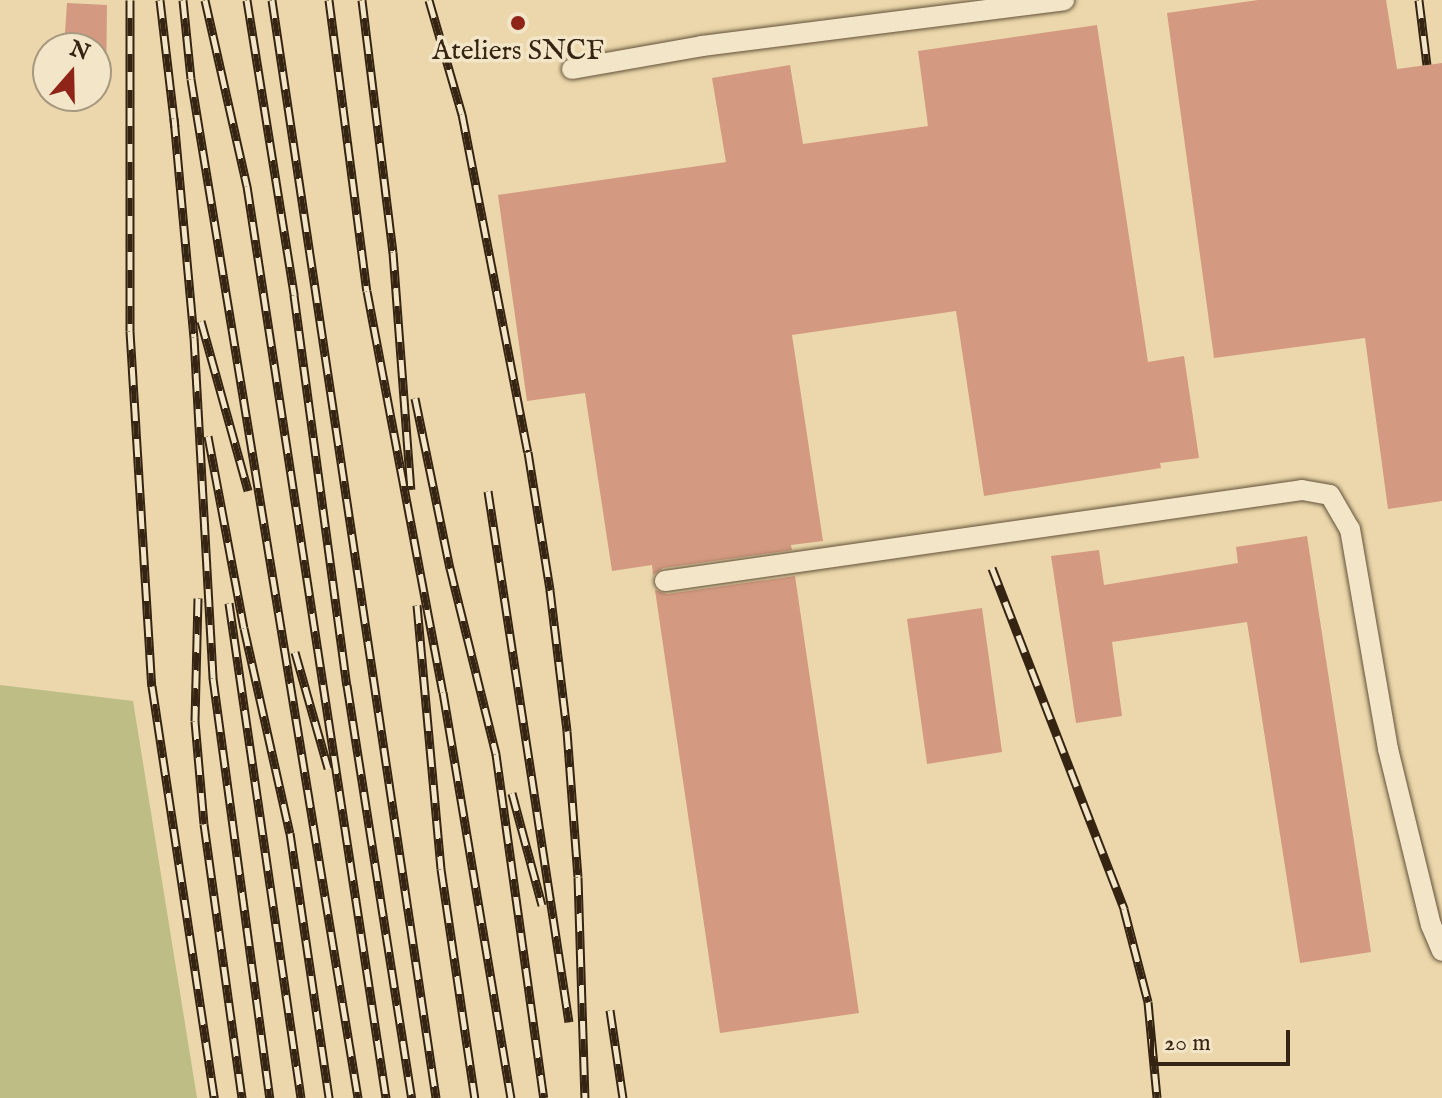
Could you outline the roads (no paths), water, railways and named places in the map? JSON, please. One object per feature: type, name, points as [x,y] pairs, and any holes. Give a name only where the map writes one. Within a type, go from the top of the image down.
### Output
[{"type":"lane","points":[[572,69],[702,46],[1064,0]]},
{"type":"lane","points":[[665,581],[1302,490],[1330,495],[1350,529],[1388,749],[1431,925],[1442,951]]},
{"type":"railway","points":[[130,0],[130,331],[152,686],[214,1098]]},
{"type":"railway","points":[[160,0],[175,127]]},
{"type":"railway","points":[[183,0],[191,79],[358,1098]]},
{"type":"railway","points":[[205,0],[247,186],[386,1098]]},
{"type":"railway","points":[[247,0],[294,295],[347,685],[412,1098]]},
{"type":"railway","points":[[272,0],[436,1098]]},
{"type":"railway","points":[[329,0],[367,291],[443,692],[511,1098]]},
{"type":"railway","points":[[362,0],[393,252],[411,489]]},
{"type":"railway","points":[[429,0],[462,114],[528,452],[550,590],[567,731],[578,877],[585,1098]]},
{"type":"railway","points":[[1419,0],[1427,65]]},
{"type":"railway","points":[[174,118],[194,337],[213,678],[270,1098]]},
{"type":"railway","points":[[201,321],[248,491]]},
{"type":"railway","points":[[415,398],[450,568],[496,754],[544,1098]]},
{"type":"railway","points":[[208,436],[244,628],[290,833],[329,1098]]},
{"type":"railway","points":[[488,491],[569,1022]]},
{"type":"railway","points":[[992,568],[1124,909],[1148,1002],[1157,1098]]},
{"type":"railway","points":[[198,598],[195,721],[204,824],[242,1098]]},
{"type":"railway","points":[[229,603],[301,1098]]},
{"type":"railway","points":[[417,605],[441,869],[475,1098]]},
{"type":"railway","points":[[295,652],[328,768]]},
{"type":"railway","points":[[512,793],[542,905]]},
{"type":"railway","points":[[610,1010],[623,1098]]},
{"type":"place","name":"Ateliers SNCF","points":[[518,23]]}]
